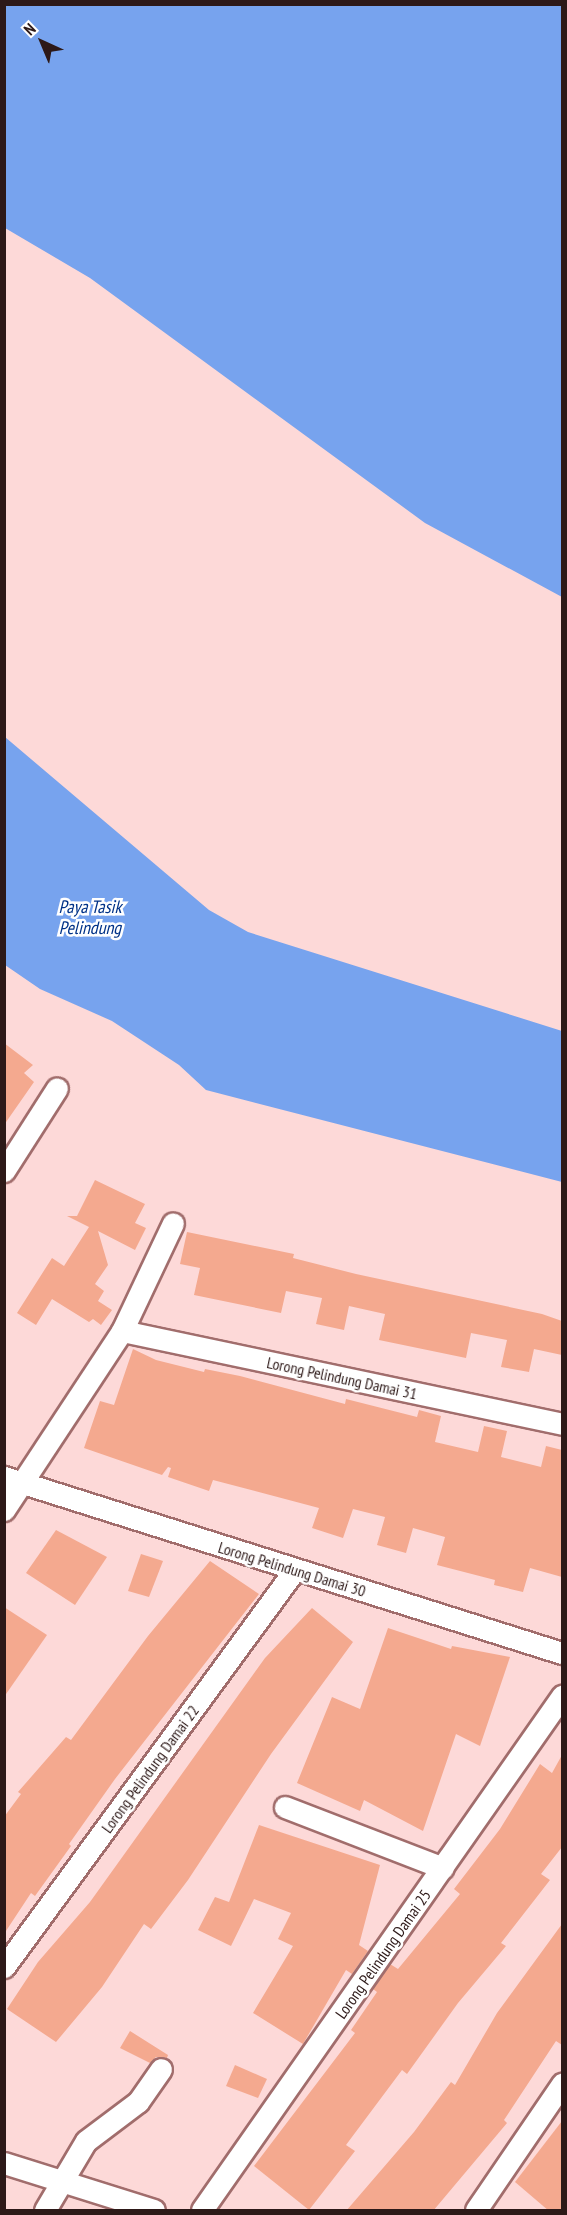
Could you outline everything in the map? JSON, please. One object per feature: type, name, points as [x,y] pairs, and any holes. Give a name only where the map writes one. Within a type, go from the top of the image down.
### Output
[{"type":"street","points":[[4,1171],[57,1088]]},
{"type":"street","points":[[4,1510],[13,1481],[122,1332],[173,1223]]},
{"type":"street","name":"Lorong Pelindung Damai 31","points":[[122,1332],[562,1424]]},
{"type":"street","name":"Lorong Pelindung Damai 30","points":[[13,1481],[562,1653]]},
{"type":"street","name":"Lorong Pelindung Damai 22","points":[[4,1967],[295,1570]]},
{"type":"street","name":"Lorong Pelindung Damai 25","points":[[202,2211],[562,1696]]},
{"type":"street","points":[[285,1807],[443,1868]]},
{"type":"street","points":[[45,2211],[59,2182],[86,2141],[138,2102],[161,2069]]},
{"type":"street","points":[[476,2211],[562,2084]]},
{"type":"street","points":[[4,2163],[154,2211]]},
{"type":"water","points":[[5,4],[562,5],[562,597],[425,523],[90,278],[5,228]]},
{"type":"water","name":"Paya Tasik Pelindung","points":[[5,737],[209,910],[248,932],[562,1031],[562,1182],[206,1090],[179,1065],[112,1021],[40,989],[5,965]]},
{"type":"building","points":[[4,1043],[33,1065],[24,1073],[34,1082],[4,1125]]},
{"type":"building","points":[[95,1180],[145,1204],[135,1223],[146,1228],[135,1250],[98,1231],[108,1265],[95,1284],[104,1291],[98,1301],[112,1310],[101,1325],[93,1319],[89,1322],[52,1299],[36,1325],[17,1313],[52,1258],[64,1266],[89,1227],[67,1216],[77,1216]]},
{"type":"building","points":[[187,1232],[294,1254],[293,1258],[356,1274],[542,1314],[562,1321],[562,1355],[534,1349],[529,1372],[501,1367],[507,1340],[471,1333],[466,1358],[379,1340],[385,1314],[349,1306],[344,1330],[316,1324],[322,1298],[286,1291],[281,1313],[194,1295],[200,1268],[180,1264]]},
{"type":"building","points":[[133,1349],[156,1360],[204,1372],[205,1369],[240,1376],[345,1404],[346,1399],[417,1417],[419,1410],[441,1416],[435,1442],[478,1452],[484,1426],[507,1431],[501,1457],[541,1467],[546,1446],[562,1450],[562,1577],[530,1568],[523,1592],[494,1585],[495,1580],[437,1565],[445,1537],[413,1528],[406,1553],[377,1545],[385,1517],[353,1509],[343,1538],[312,1528],[319,1508],[213,1480],[209,1491],[168,1477],[171,1468],[168,1467],[162,1475],[84,1448],[100,1401],[114,1405]]},
{"type":"building","points":[[56,1530],[107,1557],[75,1605],[26,1573]]},
{"type":"building","points":[[141,1554],[163,1561],[149,1597],[128,1591]]},
{"type":"building","points":[[210,1561],[259,1594],[115,1779],[69,1844],[71,1846],[35,1896],[31,1893],[4,1934],[4,1817],[21,1794],[18,1792],[66,1737],[71,1740],[148,1636]]},
{"type":"building","points":[[4,1607],[47,1635],[4,1697]]},
{"type":"building","points":[[312,1608],[353,1642],[271,1754],[188,1880],[151,1929],[144,1924],[102,1987],[56,2042],[7,2009],[38,1962],[90,1902],[265,1658]]},
{"type":"building","points":[[388,1628],[451,1649],[452,1646],[510,1657],[480,1746],[456,1734],[423,1831],[364,1800],[360,1811],[297,1783],[332,1697],[360,1709]]},
{"type":"building","points":[[562,1755],[562,1847],[541,1874],[550,1880],[501,1943],[506,1946],[458,2003],[407,2074],[402,2070],[346,2145],[355,2151],[309,2210],[254,2166],[355,2033],[351,2030],[377,1992],[373,1989],[390,1964],[398,1969],[460,1894],[454,1889],[500,1829],[540,1764],[552,1773]]},
{"type":"building","points":[[259,1825],[380,1865],[359,1945],[368,1951],[352,1974],[346,1970],[303,2044],[253,2013],[293,1946],[278,1939],[291,1913],[254,1899],[231,1946],[198,1930],[215,1897],[229,1902]]},
{"type":"building","points":[[562,1924],[562,2045],[556,2041],[504,2120],[507,2123],[433,2211],[346,2211],[414,2132],[451,2082],[455,2085],[497,2013]]},
{"type":"building","points":[[130,2031],[168,2055],[167,2058],[156,2057],[150,2063],[120,2048]]},
{"type":"building","points":[[235,2065],[267,2079],[258,2098],[226,2086]]},
{"type":"building","points":[[562,2121],[562,2211],[549,2211],[515,2182]]}]
